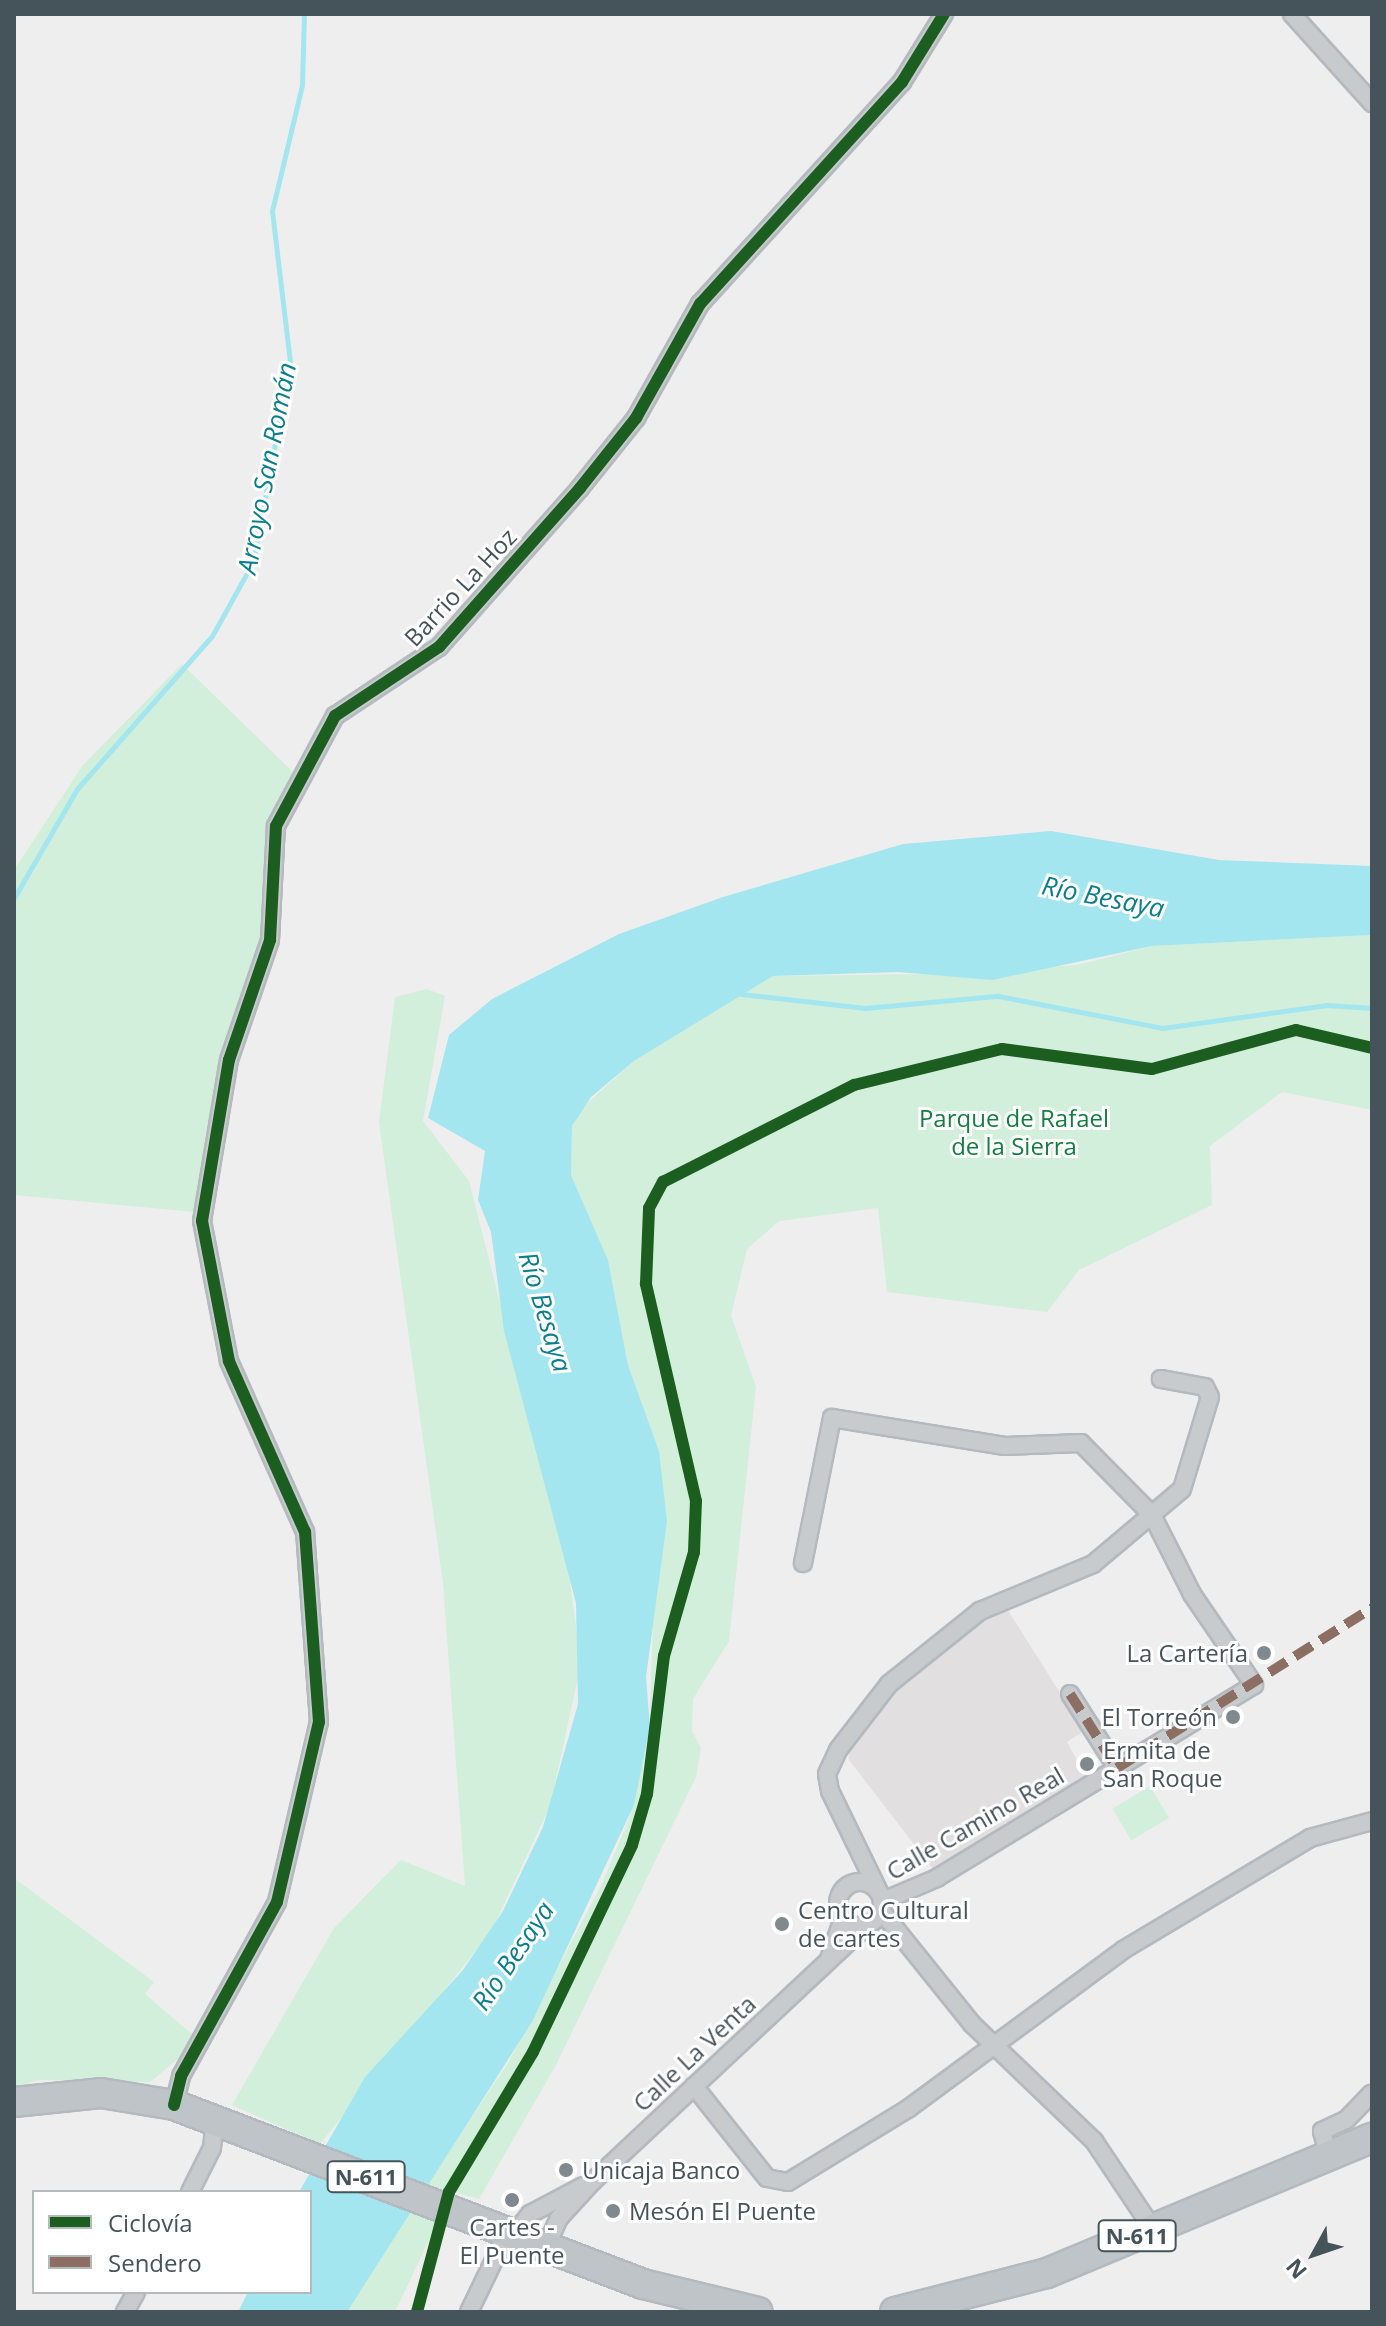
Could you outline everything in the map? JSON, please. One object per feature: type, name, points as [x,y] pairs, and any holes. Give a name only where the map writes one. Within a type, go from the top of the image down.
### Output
[{"type":"highway","name":"N-611","points":[[14,2102],[101,2093],[174,2105],[698,2306],[758,2312]]},
{"type":"highway","name":"N-611","points":[[895,2312],[996,2290],[1372,2138]]},
{"type":"street","name":"Barrio La Hoz","points":[[174,2105],[181,2076],[277,1902],[319,1722],[305,1532],[235,1377],[217,1309],[202,1221],[204,1181],[229,1060],[270,940],[276,826],[310,755],[346,705],[439,647],[580,488],[636,418],[700,304],[902,82],[944,14]]},
{"type":"street","points":[[1292,14],[1372,103]]},
{"type":"street","points":[[868,1858],[861,1882],[841,1892],[843,1918],[866,1926],[881,1901],[868,1858],[831,1796],[827,1774],[881,1694],[980,1611],[1093,1564],[1182,1489],[1210,1397],[1205,1387],[1161,1379]]},
{"type":"street","points":[[803,1563],[832,1418],[1005,1446],[1081,1443],[1152,1515]]},
{"type":"street","name":"Calle Camino Real","points":[[881,1901],[911,1893],[1254,1685],[1192,1594],[1152,1515]]},
{"type":"street","points":[[1070,1694],[1117,1768]]},
{"type":"street","points":[[694,2086],[767,2178],[785,2183],[909,2108],[1123,1950],[1298,1845],[1372,1821]]},
{"type":"street","points":[[861,1882],[881,1901],[907,1942],[993,2045],[1094,2141],[1153,2229]]},
{"type":"street","name":"Calle La Venta","points":[[829,1959],[843,1918]]},
{"type":"street","name":"Calle La Venta","points":[[546,2247],[559,2218],[592,2182],[866,1926]]},
{"type":"street","points":[[1329,2156],[1322,2131],[1359,2108],[1372,2093]]},
{"type":"street","points":[[191,2190],[225,2124]]},
{"type":"street","name":"Calle La Venta","points":[[506,2230],[592,2182]]},
{"type":"street","points":[[469,2312],[506,2230]]},
{"type":"street","points":[[125,2312],[135,2294]]},
{"type":"shaded area","points":[[1004,1604],[1084,1731],[1067,1742],[1086,1776],[933,1869],[849,1760],[848,1748],[898,1683]]},
{"type":"green space","points":[[182,664],[295,774],[267,832],[266,925],[219,1069],[194,1212],[14,1195],[14,870],[83,765]]},
{"type":"green space","name":"Parque de Rafael de la Sierra","points":[[1372,935],[1372,1110],[1282,1092],[1210,1146],[1212,1205],[1079,1270],[1047,1312],[887,1292],[878,1208],[779,1221],[747,1249],[731,1315],[756,1387],[729,1641],[693,1699],[692,1731],[701,1748],[696,1777],[556,2065],[479,2199],[426,2185],[508,2063],[602,1884],[630,1816],[649,1737],[659,1451],[628,1365],[608,1260],[571,1175],[572,1126],[584,1106],[634,1061],[773,976],[940,974],[1078,965],[1152,946]]},
{"type":"green space","points":[[427,989],[445,996],[423,1121],[469,1181],[569,1574],[581,1664],[550,1806],[491,1932],[320,2144],[232,2105],[334,1928],[401,1860],[465,1886],[443,1583],[379,1122],[395,997]]},
{"type":"green space","points":[[1150,1786],[1169,1818],[1131,1840],[1112,1809]]},
{"type":"green space","points":[[14,1878],[154,1982],[145,1994],[193,2035],[183,2055],[150,2082],[40,2080],[14,2086]]},
{"type":"green space","points":[[412,2206],[439,2219],[395,2312],[347,2312]]},
{"type":"water","name":"Río Besaya","points":[[1051,831],[1219,860],[1372,866],[1372,935],[1152,946],[992,980],[898,972],[773,976],[634,1061],[591,1097],[572,1126],[571,1175],[608,1260],[628,1365],[659,1451],[667,1521],[646,1677],[650,1727],[634,1805],[532,2022],[347,2312],[238,2312],[247,2294],[312,2294],[312,2190],[300,2190],[365,2077],[463,1970],[503,1911],[543,1827],[578,1704],[576,1603],[504,1331],[491,1232],[478,1200],[485,1151],[428,1118],[449,1035],[492,999],[619,934],[723,897],[903,844]]},
{"type":"waterway","name":"Arroyo San Román","points":[[14,898],[77,789],[212,636],[253,562],[290,362],[272,211],[302,85],[304,14]]},
{"type":"waterway","points":[[741,994],[865,1008],[998,996],[1162,1028],[1327,1005],[1372,1008]]},
{"type":"marked path","points":[[1070,1694],[1117,1768],[1372,1608]]},
{"type":"cycle path","points":[[174,2105],[181,2076],[277,1902],[319,1722],[305,1532],[229,1361],[202,1221],[229,1060],[270,940],[276,826],[335,716],[439,647],[580,488],[636,418],[700,304],[902,82],[944,14]]},
{"type":"cycle path","points":[[417,2312],[449,2192],[533,2052],[632,1845],[647,1794],[664,1656],[694,1552],[696,1501],[646,1284],[649,1208],[663,1182],[854,1085],[1002,1049],[1152,1069],[1296,1030],[1372,1048]]},
{"type":"place","name":"La Cartería","points":[[1264,1653]]},
{"type":"place","name":"El Torreón","points":[[1233,1717]]},
{"type":"place","name":"Ermita de San Roque","points":[[1087,1764]]},
{"type":"place","name":"Centro Cultural de cartes","points":[[782,1924]]},
{"type":"place","name":"Unicaja Banco","points":[[566,2170]]},
{"type":"place","name":"Cartes - El Puente","points":[[512,2200]]},
{"type":"place","name":"Mesón El Puente","points":[[613,2211]]}]
